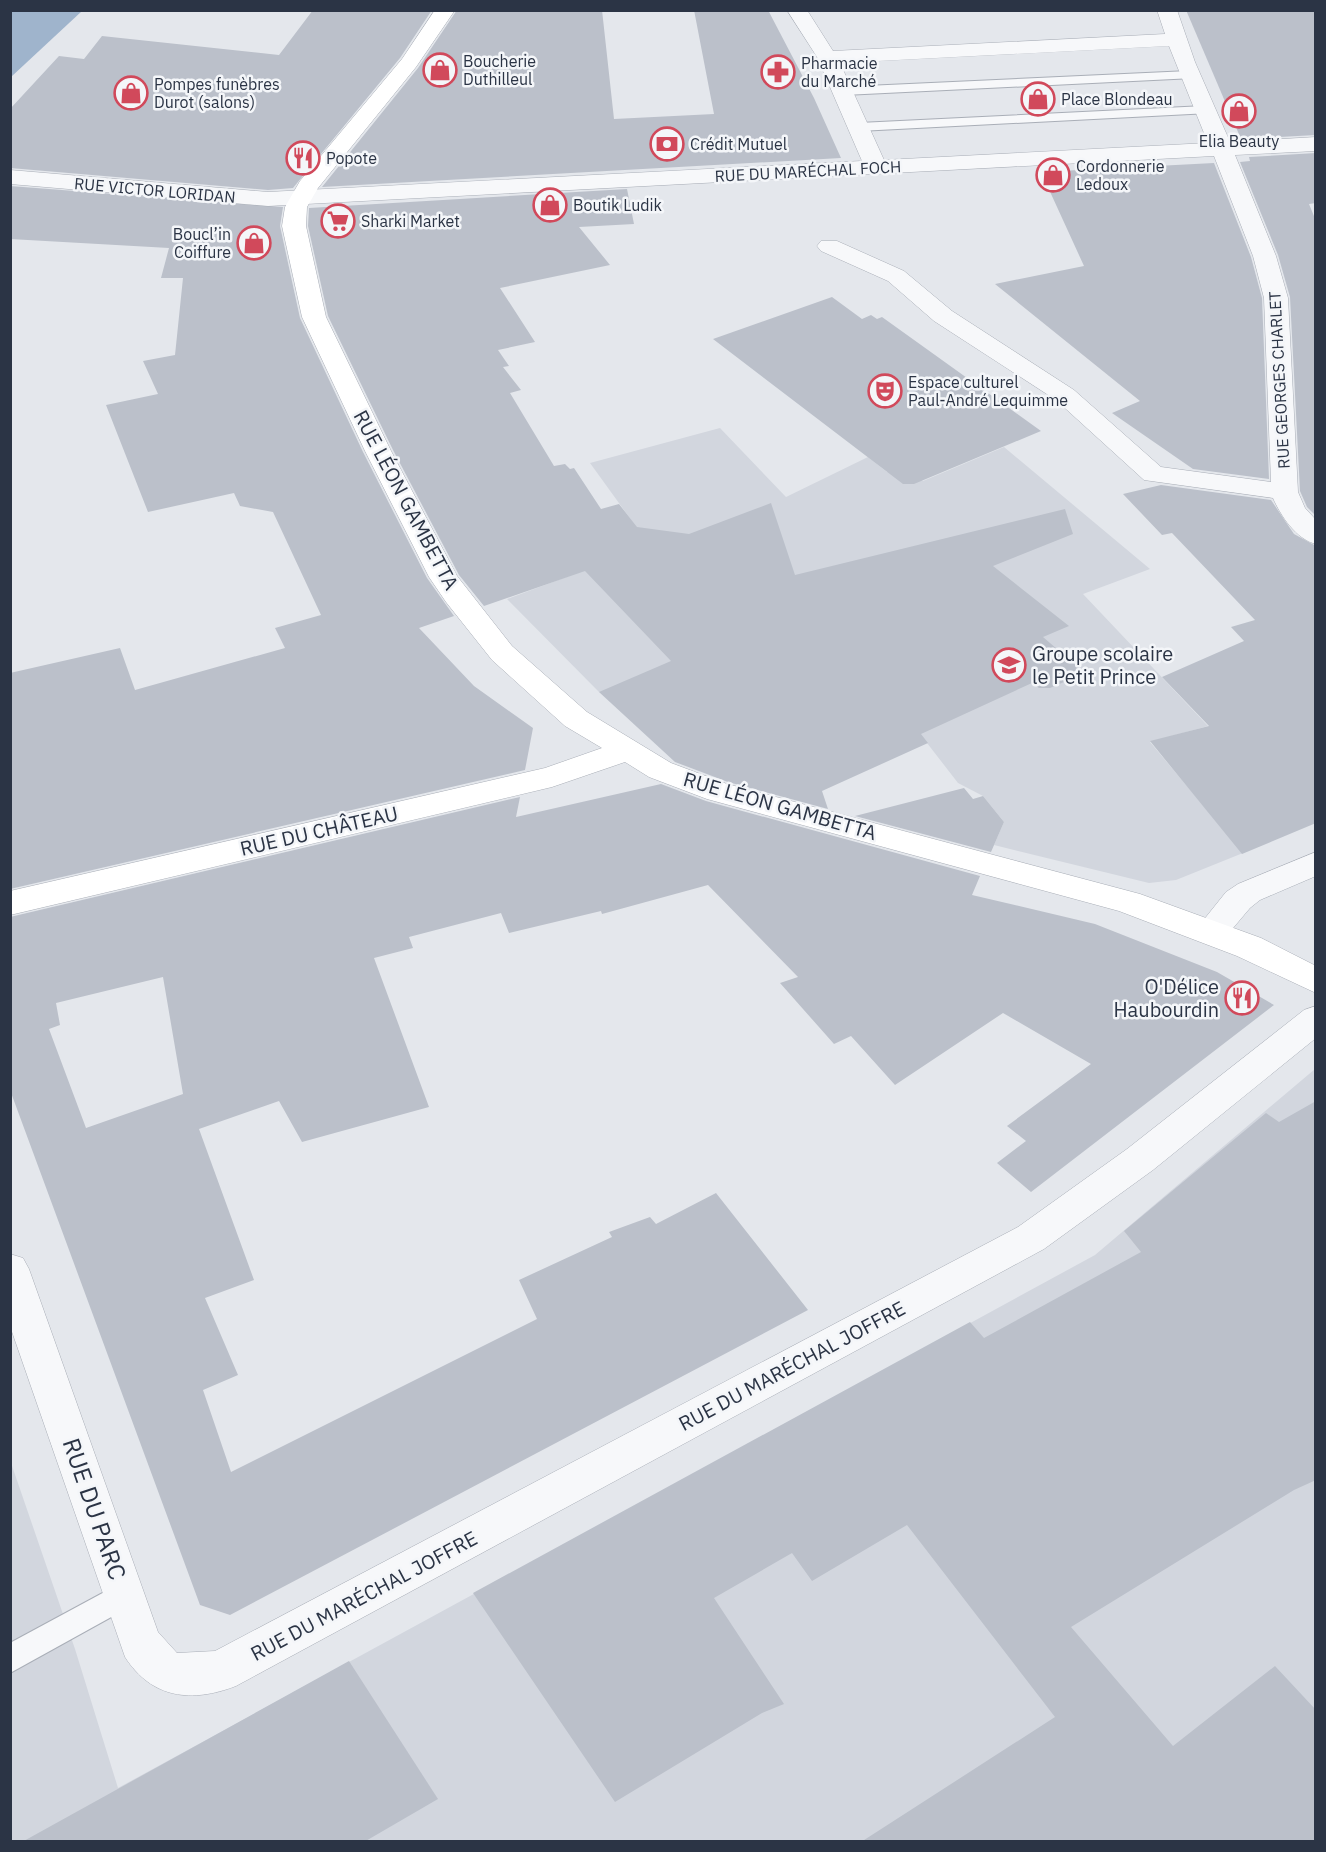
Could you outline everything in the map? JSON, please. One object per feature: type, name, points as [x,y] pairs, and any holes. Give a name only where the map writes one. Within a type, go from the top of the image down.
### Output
[{"type":"street","points":[[797,10],[827,57],[844,91],[876,168]]},
{"type":"street","name":"RUE GEORGES CHARLET","points":[[1167,10],[1189,75],[1224,150],[1267,261],[1274,287],[1285,492],[1291,508],[1316,536]]},
{"type":"street","name":"RUE LÉON GAMBETTA","points":[[445,11],[409,63],[300,198],[294,226],[314,317],[378,451],[443,577],[483,632],[525,676],[576,719],[625,751],[660,770],[718,792],[1090,891],[1211,932],[1316,981]]},
{"type":"street","points":[[827,57],[1177,40]]},
{"type":"street","name":"RUE DU MARÉCHAL FOCH","points":[[300,198],[1316,144]]},
{"type":"street","name":"RUE VICTOR LORIDAN","points":[[10,177],[240,197],[300,198]]},
{"type":"street","points":[[829,246],[896,276],[943,316],[1065,395],[1153,474],[1285,492]]},
{"type":"street","name":"RUE DU CHÂTEAU","points":[[10,903],[552,777],[625,751]]},
{"type":"street","points":[[1211,932],[1238,900],[1249,892],[1316,863]]},
{"type":"street","name":"RUE DU MARÉCHAL JOFFRE","points":[[237,1664],[1031,1238],[1070,1211],[1220,1096],[1316,1019]]},
{"type":"street","name":"RUE DU PARC","points":[[10,1269],[140,1643],[154,1664],[166,1671],[191,1676],[221,1671],[237,1664]]},
{"type":"lane","points":[[844,91],[1189,75]]},
{"type":"lane","points":[[859,127],[1205,110]]},
{"type":"lane","points":[[10,1659],[123,1595]]},
{"type":"shaded area","name":"Groupe scolaire le Petit Prince","points":[[720,428],[786,497],[868,457],[887,472],[910,471],[923,481],[1004,447],[1150,569],[1083,594],[1208,726],[1150,742],[1243,853],[1176,880],[1149,883],[994,845],[1004,822],[983,796],[958,783],[903,712],[599,692],[507,599],[644,548],[637,528],[590,463]]},
{"type":"shaded area","points":[[1315,1069],[1315,1841],[11,1841],[10,1460],[75,1649],[118,1788],[1095,1255]]},
{"type":"water","points":[[11,10],[82,10],[82,11],[11,77]]},
{"type":"building","points":[[313,10],[432,10],[400,58],[293,188],[268,190],[10,168],[10,109],[59,56],[84,59],[102,36],[279,55]]},
{"type":"building","points":[[457,10],[602,10],[614,119],[714,114],[694,10],[768,10],[814,98],[841,158],[322,187],[418,68]]},
{"type":"building","points":[[1186,10],[1316,10],[1316,135],[1241,139]]},
{"type":"building","points":[[1316,153],[1316,203],[1309,204],[1316,221],[1316,516],[1307,507],[1300,491],[1290,297],[1278,255],[1240,162],[1250,161],[1249,157]]},
{"type":"building","points":[[1214,163],[1251,257],[1262,298],[1269,479],[1193,469],[1112,413],[1140,401],[995,284],[1084,266],[1041,172]]},
{"type":"building","points":[[10,186],[283,207],[280,226],[300,318],[363,452],[427,578],[454,616],[419,628],[474,686],[533,728],[525,770],[10,889],[10,673],[120,648],[135,690],[285,648],[275,628],[321,615],[273,512],[240,506],[234,493],[148,512],[106,405],[158,394],[143,361],[175,355],[183,278],[161,278],[169,248],[10,239]]},
{"type":"building","points":[[627,189],[634,224],[579,227],[610,265],[500,288],[535,342],[498,350],[509,366],[503,367],[521,390],[510,393],[554,466],[565,464],[570,469],[574,468],[601,509],[619,504],[637,527],[689,534],[771,503],[795,575],[1065,509],[1073,534],[993,566],[1069,626],[1043,637],[1085,673],[1050,688],[1039,688],[1032,683],[921,734],[928,743],[822,791],[828,809],[728,782],[675,762],[599,692],[671,661],[585,571],[484,606],[459,575],[393,450],[328,316],[308,226],[309,208]]},
{"type":"building","name":"Espace culturel Paul-André Lequimme","points":[[832,297],[862,319],[871,315],[877,319],[882,317],[1041,431],[914,484],[903,484],[713,339]]},
{"type":"building","points":[[1161,485],[1271,500],[1294,534],[1316,546],[1316,823],[1242,854],[1150,741],[1209,726],[1162,677],[1244,641],[1231,627],[1255,620],[1172,533],[1162,535],[1123,494]]},
{"type":"building","points":[[661,784],[706,801],[980,876],[972,895],[1095,924],[1217,972],[1274,1005],[1031,1192],[997,1163],[1026,1141],[1007,1126],[1091,1064],[1003,1013],[895,1085],[851,1036],[834,1044],[780,983],[798,977],[708,885],[602,914],[601,911],[509,933],[501,913],[409,937],[413,948],[374,958],[429,1107],[302,1142],[279,1101],[199,1129],[254,1280],[205,1298],[238,1375],[203,1390],[231,1472],[537,1319],[519,1280],[612,1237],[609,1232],[650,1217],[656,1224],[716,1193],[808,1310],[230,1615],[200,1605],[10,1090],[10,917],[520,797],[516,817]],"holes":[[[163,977],[183,1094],[86,1128],[49,1029],[60,1025],[56,1003]]]},
{"type":"building","points":[[964,788],[973,799],[983,796],[1004,822],[991,852],[855,816]]},
{"type":"building","points":[[1316,1101],[1316,1480],[1294,1490],[1071,1627],[1173,1746],[1275,1666],[1316,1710],[1316,1842],[861,1842],[1055,1717],[907,1525],[812,1581],[792,1553],[714,1598],[784,1704],[762,1713],[615,1802],[473,1593],[970,1322],[984,1338],[1141,1252],[1124,1231],[1266,1113],[1279,1122]]},
{"type":"building","points":[[349,1661],[438,1799],[364,1842],[22,1842]]},
{"type":"place","name":"Boucherie Duthilleul","points":[[440,70]]},
{"type":"place","name":"Pharmacie du Marché","points":[[778,72]]},
{"type":"place","name":"Pompes funèbres Durot (salons)","points":[[131,93]]},
{"type":"place","name":"Place Blondeau","points":[[1038,99]]},
{"type":"place","name":"Elia Beauty","points":[[1239,111]]},
{"type":"place","name":"Crédit Mutuel","points":[[667,144]]},
{"type":"place","name":"Popote","points":[[303,158]]},
{"type":"place","name":"Cordonnerie Ledoux","points":[[1053,175]]},
{"type":"place","name":"Boutik Ludik","points":[[550,205]]},
{"type":"place","name":"Sharki Market","points":[[338,221]]},
{"type":"place","name":"Boucl’in Coiffure","points":[[254,243]]},
{"type":"place","name":"Espace culturel Paul-André Lequimme","points":[[885,391]]},
{"type":"place","name":"Groupe scolaire le Petit Prince","points":[[1009,665]]},
{"type":"place","name":"O'Délice Haubourdin","points":[[1242,998]]}]
